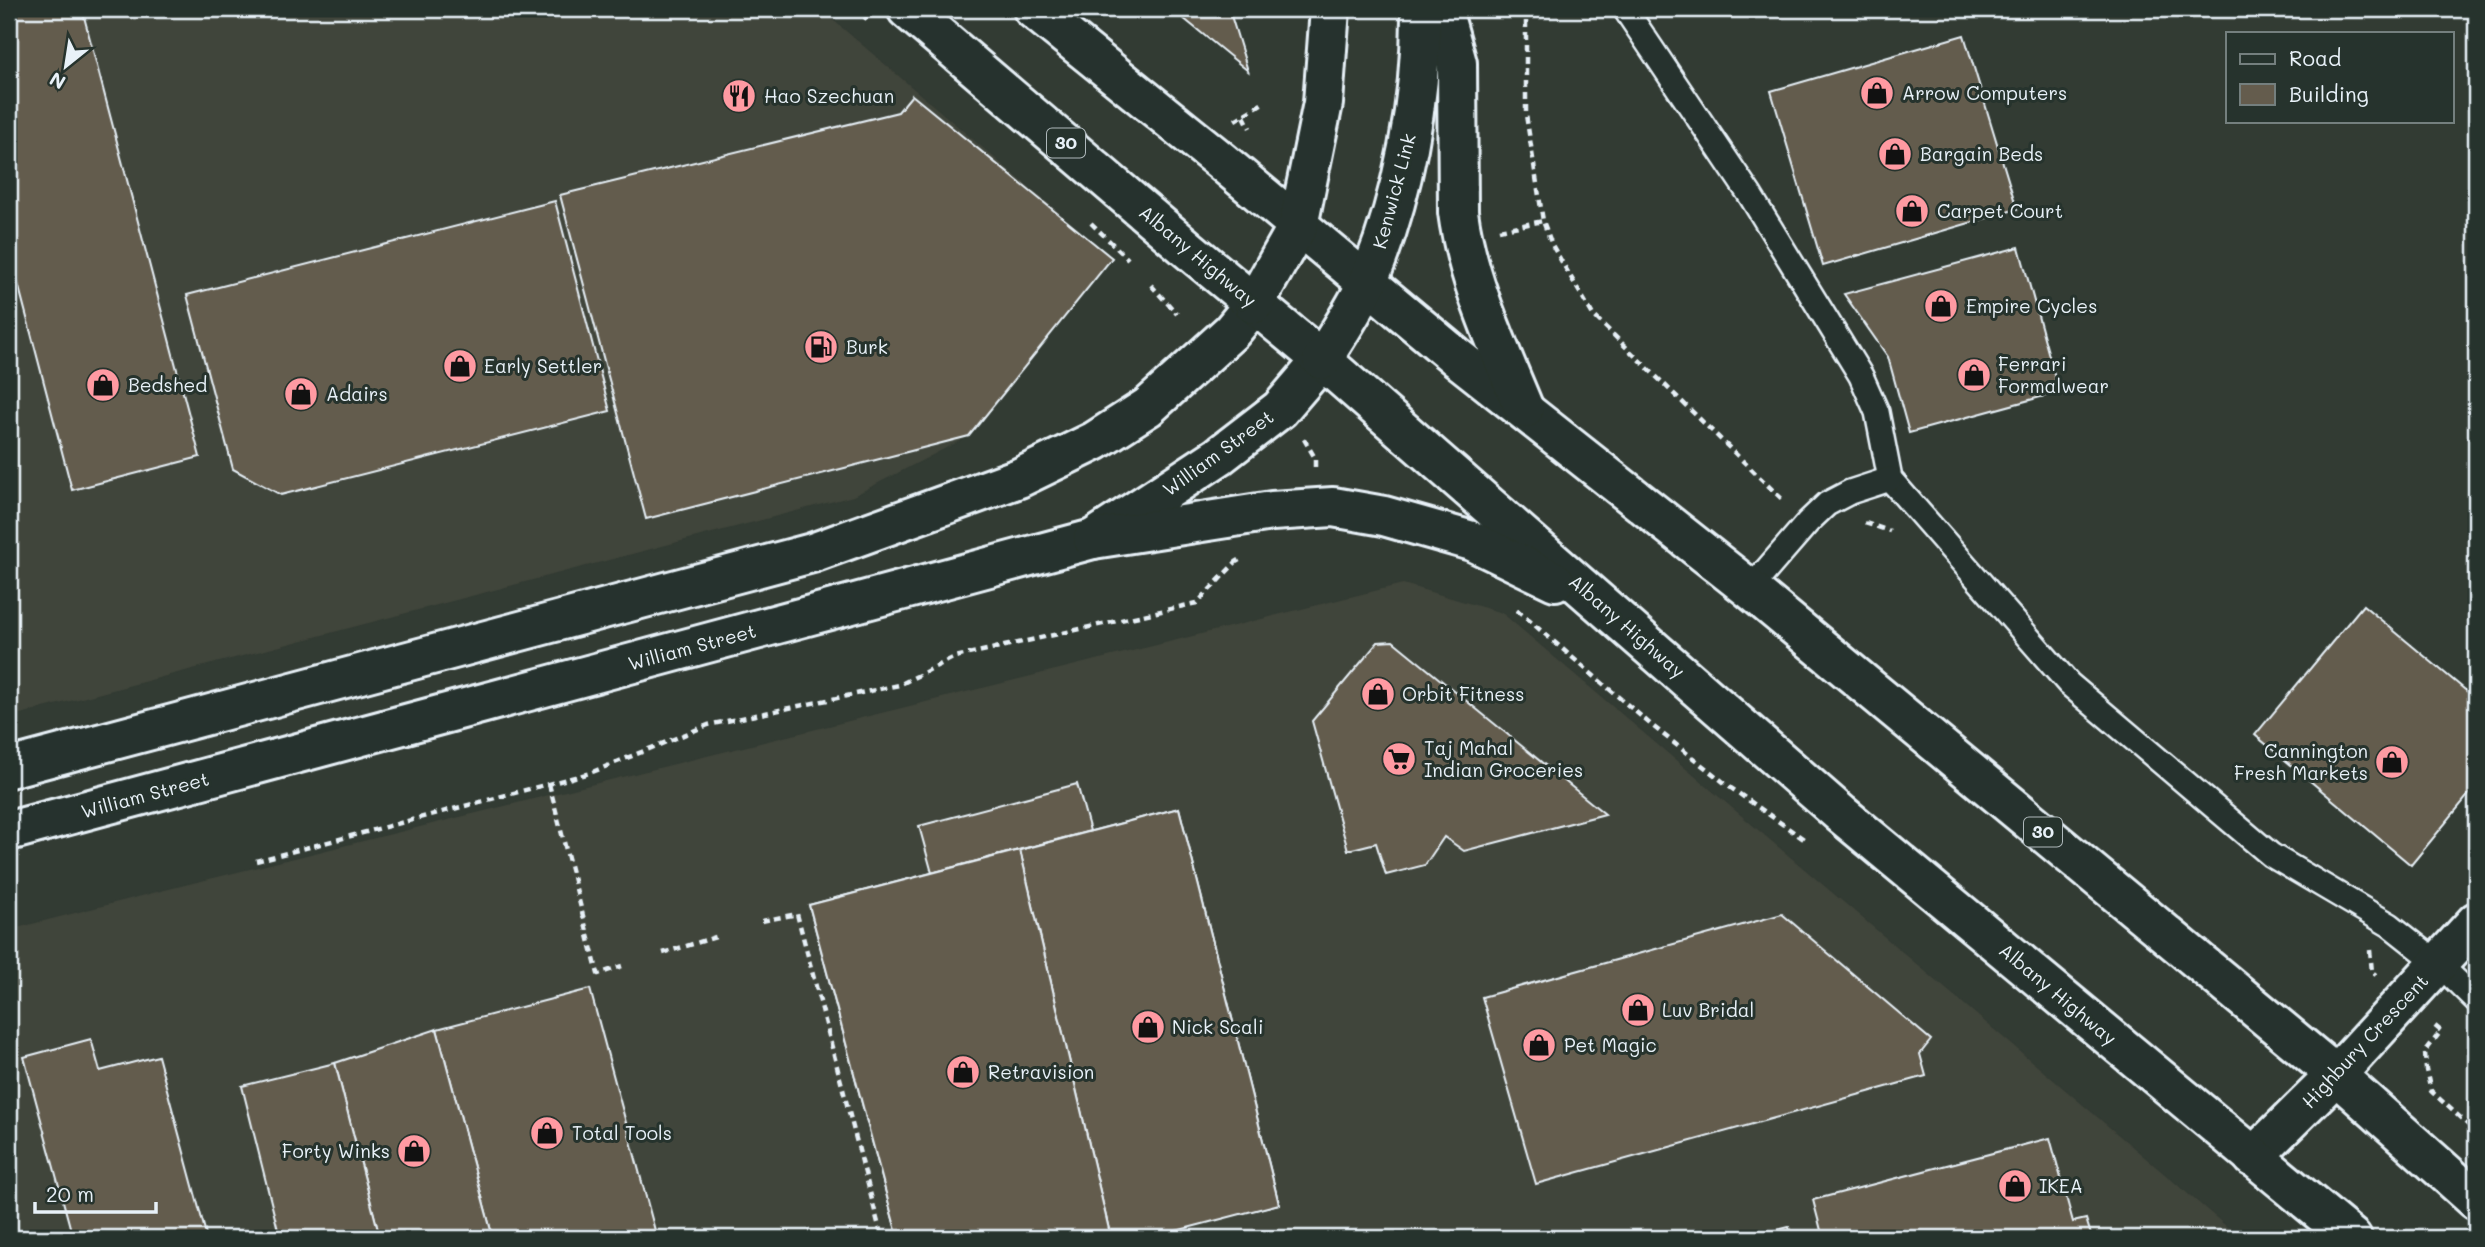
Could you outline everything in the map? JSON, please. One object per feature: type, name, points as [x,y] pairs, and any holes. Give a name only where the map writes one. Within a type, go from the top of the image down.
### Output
[{"type":"main road","name":"Albany Highway","points":[[907,9],[1322,360],[1841,814],[2352,1238]]},
{"type":"main road","name":"30","points":[[1033,9],[1525,411],[1750,589],[2336,1075],[2467,1189]]},
{"type":"main road","points":[[9,768],[812,553],[1019,478],[1095,441],[1148,407],[1232,331],[1254,304],[1298,226],[1323,103],[1330,9]]},
{"type":"main road","name":"Kenwick Link","points":[[1322,360],[1367,282],[1395,200],[1410,138],[1422,37],[1421,9]]},
{"type":"main road","points":[[1442,9],[1457,63],[1458,212],[1461,234],[1489,324],[1525,411]]},
{"type":"main road","name":"William Street","points":[[9,831],[1093,539],[1219,456],[1280,409],[1322,360]]},
{"type":"main road","points":[[1093,539],[1272,511],[1333,507],[1384,516],[1472,541],[1598,601]]},
{"type":"main road","name":"Highbury Crescent","points":[[2253,1157],[2336,1075],[2476,922]]},
{"type":"lane","points":[[1625,9],[1742,184],[1861,376],[1877,412],[1890,479],[2069,684],[2271,855],[2390,925],[2438,963],[2476,1000]]},
{"type":"lane","points":[[1750,589],[1827,503],[1890,479]]},
{"type":"path","points":[[1497,230],[1543,221],[1526,115],[1526,9]]},
{"type":"path","points":[[1250,128],[1244,116],[1263,103]]},
{"type":"path","points":[[1088,221],[1128,259]]},
{"type":"path","points":[[1151,285],[1177,314]]},
{"type":"path","points":[[1299,429],[1315,458],[1315,471]]},
{"type":"path","points":[[257,861],[590,773],[708,725],[899,685],[956,657],[1197,603],[1236,562],[1247,556]]},
{"type":"path","points":[[1516,608],[1650,724],[1731,788],[1807,841]]},
{"type":"path","points":[[549,784],[598,974],[622,966]]},
{"type":"path","points":[[762,921],[797,914],[882,1238]]},
{"type":"path","points":[[663,953],[719,936]]},
{"type":"path","points":[[2431,1091],[2476,1132]]},
{"type":"shaded area","points":[[9,9],[820,9],[1112,258],[969,436],[853,496],[9,717]]},
{"type":"shaded area","points":[[1403,584],[1502,613],[2240,1238],[9,1238],[9,930]]},
{"type":"building","points":[[9,9],[82,9],[200,457],[72,490],[9,249]]},
{"type":"building","points":[[1172,9],[1229,9],[1248,71]]},
{"type":"building","points":[[1964,35],[2017,209],[1823,266],[1771,91]]},
{"type":"building","name":"Burk","points":[[912,95],[1112,258],[969,436],[646,519],[560,195],[898,112]]},
{"type":"building","points":[[555,201],[610,411],[281,495],[233,469],[187,295]]},
{"type":"building","points":[[2019,247],[2059,392],[1909,433],[1888,357],[1844,294]]},
{"type":"building","points":[[2363,605],[2476,699],[2476,786],[2411,865],[2255,735]]},
{"type":"building","points":[[1393,641],[1605,814],[1464,851],[1444,837],[1425,865],[1386,875],[1376,843],[1348,850],[1312,721],[1378,642]]},
{"type":"building","points":[[1077,784],[1090,831],[932,873],[919,826]]},
{"type":"building","points":[[1179,808],[1279,1204],[1136,1238],[898,1238],[809,905]]},
{"type":"building","name":"Nick Scali","points":[[1179,808],[1279,1204],[1149,1238],[1111,1238],[1020,850]]},
{"type":"building","name":"Retravision","points":[[1020,850],[1111,1238],[898,1238],[809,905]]},
{"type":"building","points":[[1782,914],[1931,1040],[1920,1054],[1926,1076],[1536,1184],[1482,997]]},
{"type":"building","name":"Total Tools","points":[[590,989],[657,1238],[493,1238],[437,1029]]},
{"type":"building","name":"Forty Winks","points":[[437,1029],[493,1238],[380,1238],[335,1063]]},
{"type":"building","points":[[91,1039],[100,1071],[158,1056],[207,1238],[73,1238],[24,1057]]},
{"type":"building","points":[[335,1063],[380,1238],[280,1238],[242,1086]]},
{"type":"building","points":[[2050,1138],[2073,1222],[2086,1219],[2092,1238],[1823,1238],[1813,1200]]},
{"type":"building","points":[[1789,1227],[1792,1238],[1746,1238]]},
{"type":"place","name":"Arrow Computers","points":[[1877,93]]},
{"type":"place","name":"Hao Szechuan","points":[[739,96]]},
{"type":"place","name":"Bargain Beds","points":[[1895,154]]},
{"type":"place","name":"Carpet Court","points":[[1912,211]]},
{"type":"place","name":"Empire Cycles","points":[[1941,306]]},
{"type":"place","name":"Burk","points":[[821,347]]},
{"type":"place","name":"Early Settler","points":[[460,366]]},
{"type":"place","name":"Ferrari Formalwear","points":[[1974,375]]},
{"type":"place","name":"Bedshed","points":[[103,385]]},
{"type":"place","name":"Adairs","points":[[301,394]]},
{"type":"place","name":"Orbit Fitness","points":[[1378,694]]},
{"type":"place","name":"Taj Mahal Indian Groceries","points":[[1399,759]]},
{"type":"place","name":"Cannington Fresh Markets","points":[[2392,762]]},
{"type":"place","name":"Luv Bridal","points":[[1638,1010]]},
{"type":"place","name":"Nick Scali","points":[[1148,1027]]},
{"type":"place","name":"Pet Magic","points":[[1539,1045]]},
{"type":"place","name":"Retravision","points":[[963,1072]]},
{"type":"place","name":"Total Tools","points":[[547,1133]]},
{"type":"place","name":"Forty Winks","points":[[414,1151]]},
{"type":"place","name":"IKEA","points":[[2015,1186]]}]
